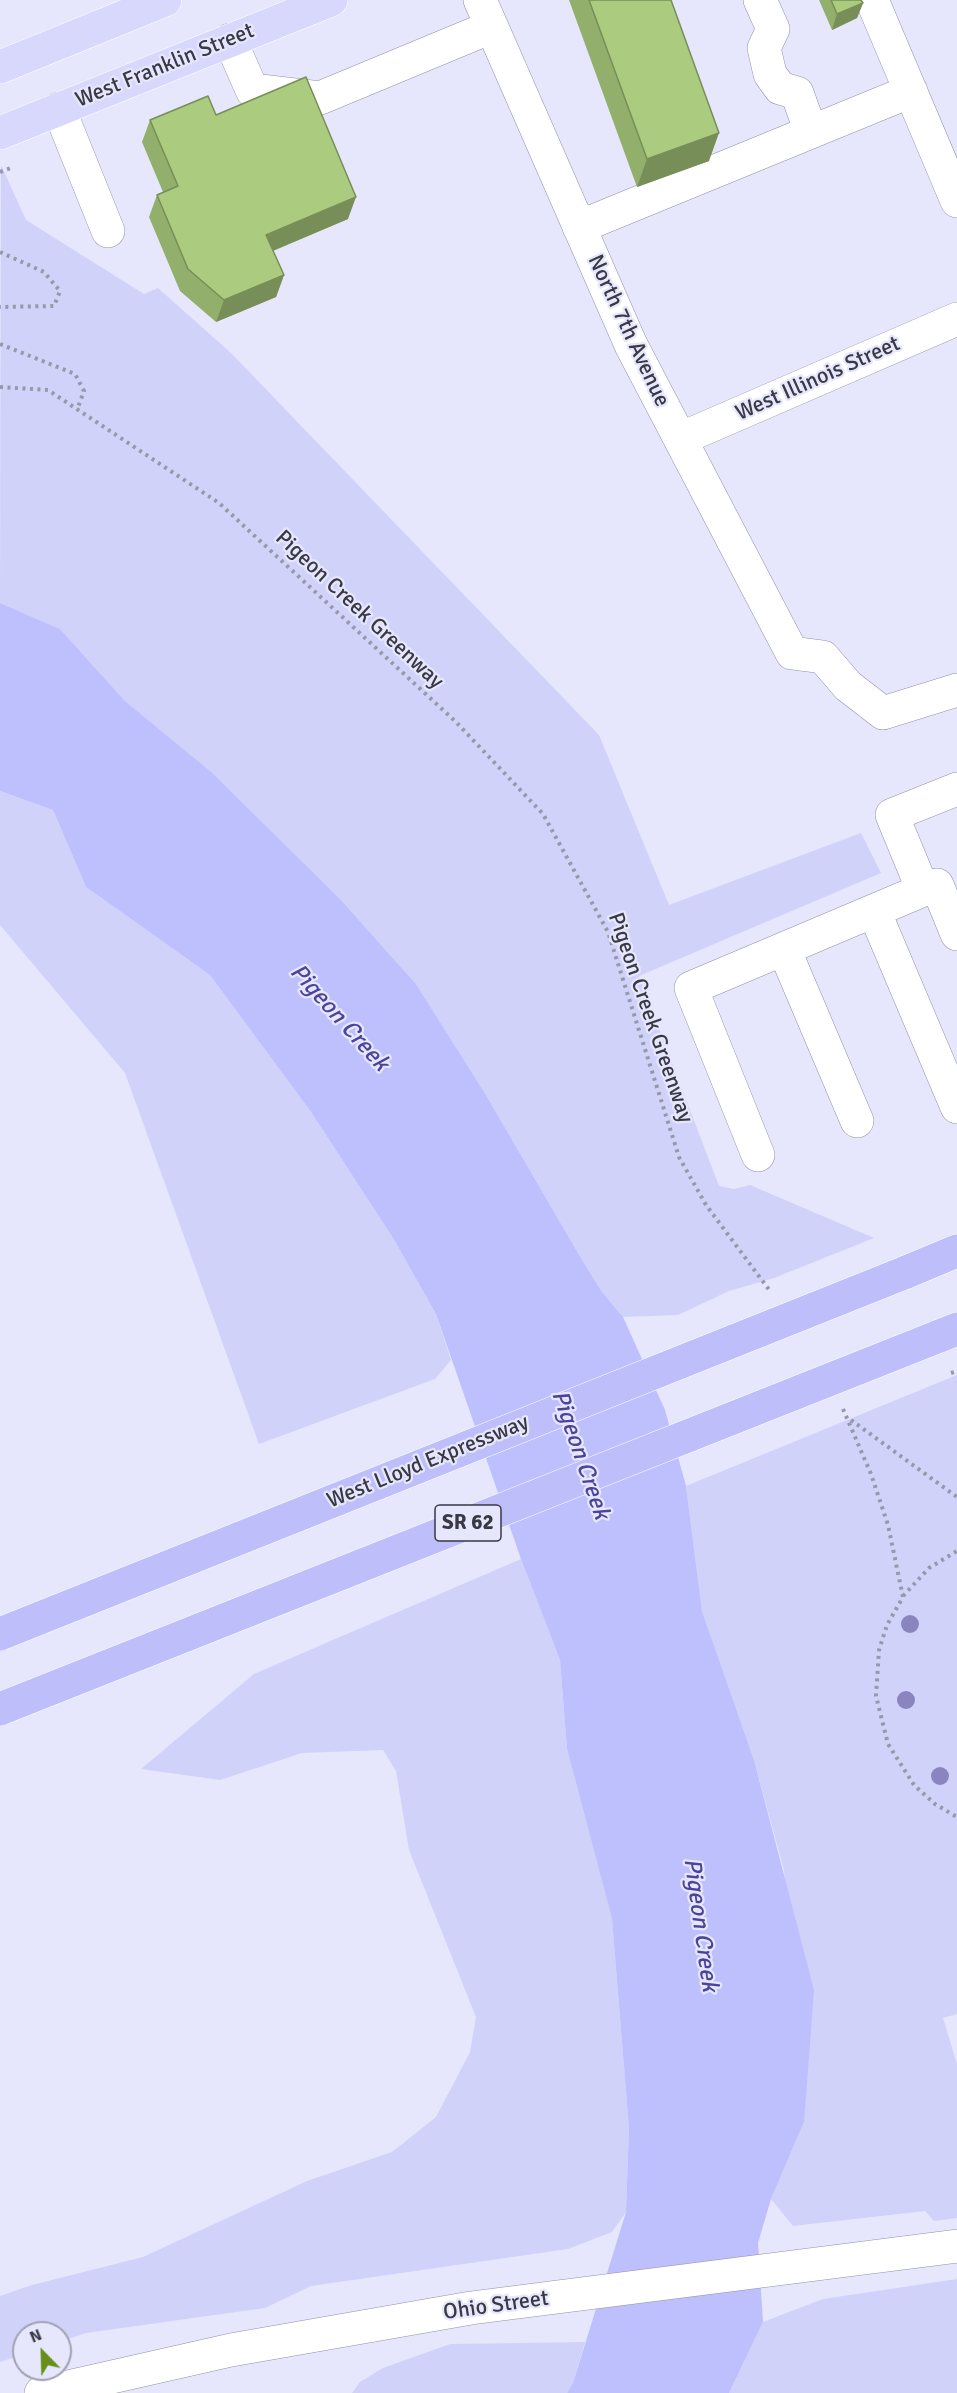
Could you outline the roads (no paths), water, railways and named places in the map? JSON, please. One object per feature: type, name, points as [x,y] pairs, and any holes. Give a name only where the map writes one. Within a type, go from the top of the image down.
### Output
[{"type":"highway","name":"West Lloyd Expressway","points":[[0,1634],[957,1251]]},
{"type":"highway","name":"SR 62","points":[[0,1709],[947,1333]]},
{"type":"main road","points":[[0,67],[165,0]]},
{"type":"main road","name":"West Franklin Street","points":[[0,133],[331,0]]},
{"type":"street","points":[[760,0],[772,29],[764,48],[770,75],[780,88],[797,93],[811,132]]},
{"type":"street","points":[[872,0],[957,201]]},
{"type":"street","points":[[230,40],[252,90],[320,98],[485,14]]},
{"type":"street","name":"North 7th Avenue","points":[[485,14],[631,345],[792,653],[823,657],[848,686],[884,713],[957,690]]},
{"type":"street","points":[[579,227],[910,91]]},
{"type":"street","points":[[59,109],[108,231]]},
{"type":"street","name":"West Illinois Street","points":[[680,439],[957,319]]},
{"type":"street","points":[[957,789],[892,815],[939,884],[957,934]]},
{"type":"street","points":[[758,1155],[691,988],[939,884]]},
{"type":"street","points":[[874,911],[957,1107]]},
{"type":"street","points":[[784,949],[856,1121]]},
{"type":"street","name":"Ohio Street","points":[[40,2393],[231,2350],[471,2308],[957,2246]]},
{"type":"water","name":"Pigeon Creek","points":[[0,603],[60,629],[125,701],[211,772],[340,899],[416,984],[486,1095],[582,1260],[602,1292],[623,1317],[665,1410],[686,1486],[702,1611],[754,1760],[814,1990],[804,2122],[771,2199],[758,2243],[763,2322],[729,2393],[567,2393],[573,2383],[626,2212],[629,2128],[612,1919],[567,1749],[560,1660],[521,1559],[436,1314],[393,1238],[311,1112],[210,975],[86,887],[53,810],[0,791]]}]
